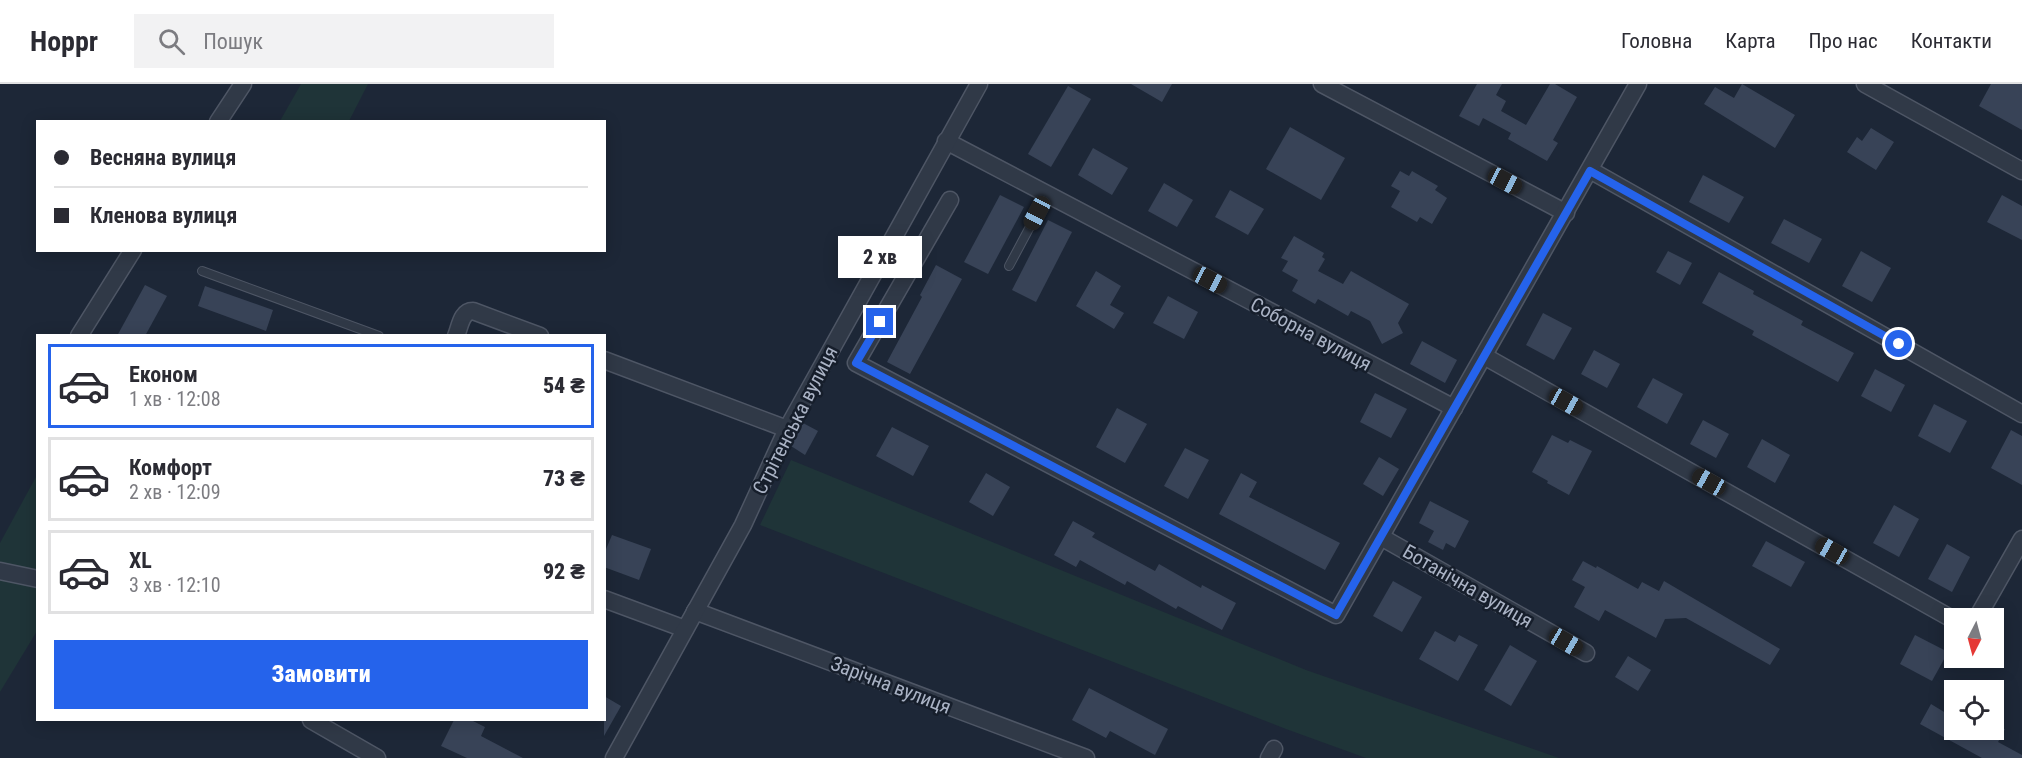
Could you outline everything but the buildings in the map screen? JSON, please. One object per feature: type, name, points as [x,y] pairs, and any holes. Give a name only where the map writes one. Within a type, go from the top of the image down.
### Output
[{"type":"street","points":[[219,120],[243,84]]},
{"type":"street","name":"Стрітенська вулиця","points":[[614,758],[743,525],[787,429],[979,84]]},
{"type":"street","points":[[1322,84],[1566,213]]},
{"type":"street","points":[[950,200],[856,363],[1336,615],[1638,84]]},
{"type":"street","points":[[1865,84],[2022,171]]},
{"type":"street","name":"Соборна вулиця","points":[[946,141],[1454,408]]},
{"type":"street","points":[[1590,171],[2022,414]]},
{"type":"street","points":[[80,334],[132,252]]},
{"type":"street","points":[[457,334],[464,314],[473,311],[535,334]]},
{"type":"street","points":[[1484,356],[1944,614]]},
{"type":"street","points":[[606,361],[787,429]]},
{"type":"street","name":"Ботанічна вулиця","points":[[1382,537],[1586,653]]},
{"type":"street","points":[[1983,608],[2022,539]]},
{"type":"street","points":[[0,571],[36,579]]},
{"type":"street","points":[[606,600],[685,629]]},
{"type":"street","name":"Зарічна вулиця","points":[[695,611],[1086,758]]},
{"type":"street","points":[[313,721],[377,758]]},
{"type":"lane","points":[[1009,266],[1047,195]]},
{"type":"lane","points":[[202,271],[375,334]]},
{"type":"green space","points":[[301,84],[368,84],[350,120],[281,120]]},
{"type":"green space","points":[[791,460],[1306,670],[1559,758],[1366,758],[760,525]]},
{"type":"green space","points":[[36,477],[36,633],[0,692],[0,543]]},
{"type":"route","points":[[880,322],[856,363],[1336,615],[1590,171],[1899,344]]}]
